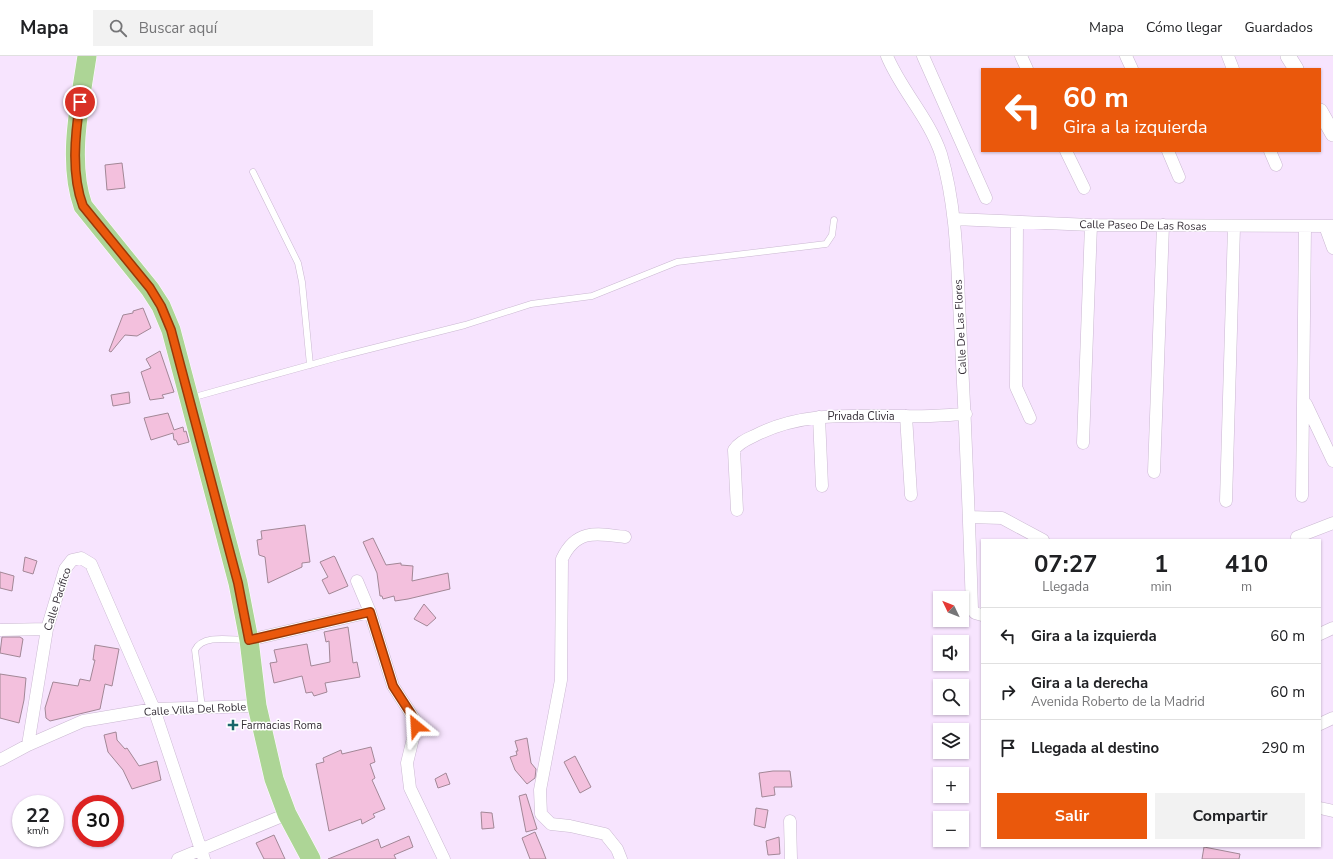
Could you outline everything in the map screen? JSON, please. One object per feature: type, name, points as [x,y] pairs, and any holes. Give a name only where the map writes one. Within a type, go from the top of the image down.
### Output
[{"type":"main road","points":[[87,56],[77,117],[75,178],[78,193],[83,206],[150,288],[161,306],[171,330],[238,583],[249,640],[257,706],[274,779],[288,814],[311,859]]},
{"type":"street","name":"Calle De Las Flores","points":[[887,56],[894,71],[930,129],[940,152],[954,219],[966,414],[972,609],[978,614]]},
{"type":"street","points":[[923,56],[986,198]]},
{"type":"street","points":[[1021,56],[1027,68]]},
{"type":"street","points":[[1126,56],[1132,68]]},
{"type":"street","points":[[1228,56],[1233,68]]},
{"type":"street","points":[[1288,56],[1295,68]]},
{"type":"street","points":[[1321,113],[1333,134]]},
{"type":"street","points":[[1066,152],[1084,188]]},
{"type":"street","points":[[1168,152],[1179,177]]},
{"type":"street","points":[[1270,152],[1276,165]]},
{"type":"street","name":"Calle Paseo De Las Rosas","points":[[954,219],[1091,225],[1234,227],[1329,226]]},
{"type":"street","points":[[1017,222],[1016,387],[1030,418]]},
{"type":"street","points":[[1083,444],[1091,225]]},
{"type":"street","points":[[1154,472],[1163,225]]},
{"type":"street","points":[[1329,226],[1333,248]]},
{"type":"street","points":[[1226,501],[1234,227]]},
{"type":"street","points":[[1302,496],[1305,227]]},
{"type":"street","points":[[1304,401],[1333,461]]},
{"type":"street","name":"Privada Clivia","points":[[737,510],[734,450],[738,445],[774,426],[818,417],[843,414],[906,416],[966,414]]},
{"type":"street","points":[[906,416],[911,495]]},
{"type":"street","points":[[818,417],[822,486]]},
{"type":"street","points":[[970,517],[1002,518],[1041,539]]},
{"type":"street","points":[[1297,537],[1333,523]]},
{"type":"street","points":[[621,859],[617,849],[605,834],[570,826],[551,824],[540,814],[540,790],[561,680],[562,559],[568,546],[578,537],[601,534],[625,537]]},
{"type":"street","name":"Calle Pacífico","points":[[28,745],[47,629],[65,569],[72,560],[81,558],[91,564],[154,709],[202,854]]},
{"type":"street","points":[[357,581],[370,612],[393,686],[415,720],[416,726],[407,763],[410,788],[444,859]]},
{"type":"street","points":[[249,640],[370,612]]},
{"type":"street","points":[[1321,634],[1333,628]]},
{"type":"street","points":[[0,630],[47,629]]},
{"type":"street","name":"Calle Villa Del Roble","points":[[0,760],[28,745],[83,721],[154,709],[257,706]]},
{"type":"street","points":[[1321,724],[1333,718]]},
{"type":"street","points":[[1321,808],[1333,811]]},
{"type":"street","points":[[178,859],[202,854],[288,814]]},
{"type":"street","points":[[790,821],[791,859]]},
{"type":"lane","points":[[253,172],[298,263],[302,282],[310,365]]},
{"type":"lane","points":[[190,398],[465,325],[531,304],[592,296],[677,262],[819,246],[826,244],[830,239],[834,220]]},
{"type":"lane","points":[[202,708],[196,650],[198,644],[205,641],[249,640]]},
{"type":"building","points":[[122,163],[125,188],[107,190],[105,165]]},
{"type":"building","points":[[143,308],[151,328],[137,336],[125,335],[111,352],[109,351],[123,315],[133,313],[133,311]]},
{"type":"building","points":[[160,351],[174,392],[162,395],[164,398],[150,400],[141,372],[151,368],[146,359]]},
{"type":"building","points":[[129,392],[130,403],[113,406],[111,395]]},
{"type":"building","points":[[168,413],[174,430],[183,427],[184,432],[186,431],[189,442],[178,445],[176,440],[174,440],[173,433],[151,440],[144,418]]},
{"type":"building","points":[[305,525],[310,562],[302,563],[302,567],[268,583],[265,557],[259,555],[257,540],[262,539],[261,531]]},
{"type":"building","points":[[373,538],[386,565],[401,563],[401,565],[413,566],[412,581],[448,573],[450,589],[395,601],[394,596],[383,599],[382,596],[380,596],[377,573],[363,542]]},
{"type":"building","points":[[334,556],[348,586],[329,594],[322,580],[328,577],[320,562]]},
{"type":"building","points":[[25,557],[37,561],[33,574],[23,571]]},
{"type":"building","points":[[0,572],[14,576],[12,591],[0,588]]},
{"type":"building","points":[[424,604],[436,618],[427,626],[414,619]]},
{"type":"building","points":[[348,627],[353,663],[357,662],[360,677],[325,683],[327,692],[314,696],[312,692],[306,693],[302,676],[274,683],[270,663],[277,662],[274,650],[307,644],[311,666],[330,662],[329,641],[326,642],[324,632]]},
{"type":"building","points":[[2,637],[20,637],[23,639],[20,657],[0,653]]},
{"type":"building","points":[[95,645],[119,649],[112,686],[105,684],[100,709],[50,721],[46,718],[45,708],[53,682],[78,686],[80,679],[90,681],[95,660],[93,660]]},
{"type":"building","points":[[0,674],[26,678],[24,700],[19,723],[0,718]]},
{"type":"building","points":[[116,732],[117,740],[125,749],[127,748],[139,766],[157,761],[161,780],[132,789],[123,770],[108,752],[104,735]]},
{"type":"building","points":[[527,738],[531,763],[536,769],[535,778],[527,784],[515,770],[510,757],[517,755],[516,751],[518,751],[515,741]]},
{"type":"building","points":[[371,747],[375,762],[370,764],[375,778],[372,780],[385,809],[373,814],[375,817],[362,824],[361,819],[329,831],[316,764],[324,762],[323,758],[341,750],[342,754]]},
{"type":"building","points":[[575,756],[591,787],[580,793],[564,762]]},
{"type":"building","points":[[790,771],[792,787],[774,787],[775,795],[762,797],[759,773]]},
{"type":"building","points":[[446,773],[450,784],[438,788],[435,779]]},
{"type":"building","points":[[526,794],[537,829],[526,832],[519,796]]},
{"type":"building","points":[[756,808],[768,810],[765,828],[754,825]]},
{"type":"building","points":[[481,812],[492,813],[494,828],[482,829]]},
{"type":"building","points":[[535,832],[546,859],[530,859],[522,838]]},
{"type":"building","points":[[274,835],[285,859],[264,859],[256,843]]},
{"type":"building","points":[[409,836],[413,847],[394,855],[396,859],[328,859],[378,839],[381,848]]},
{"type":"building","points":[[779,837],[780,854],[768,855],[766,841]]},
{"type":"building","points":[[1204,847],[1240,854],[1239,859],[1202,859]]},
{"type":"place","name":"Farmacias Roma","points":[[233,725]]},
{"type":"route","points":[[80,102],[77,117],[75,178],[78,193],[83,206],[150,288],[161,306],[171,330],[238,583],[249,640],[370,612],[393,686],[415,720],[416,726]]}]
